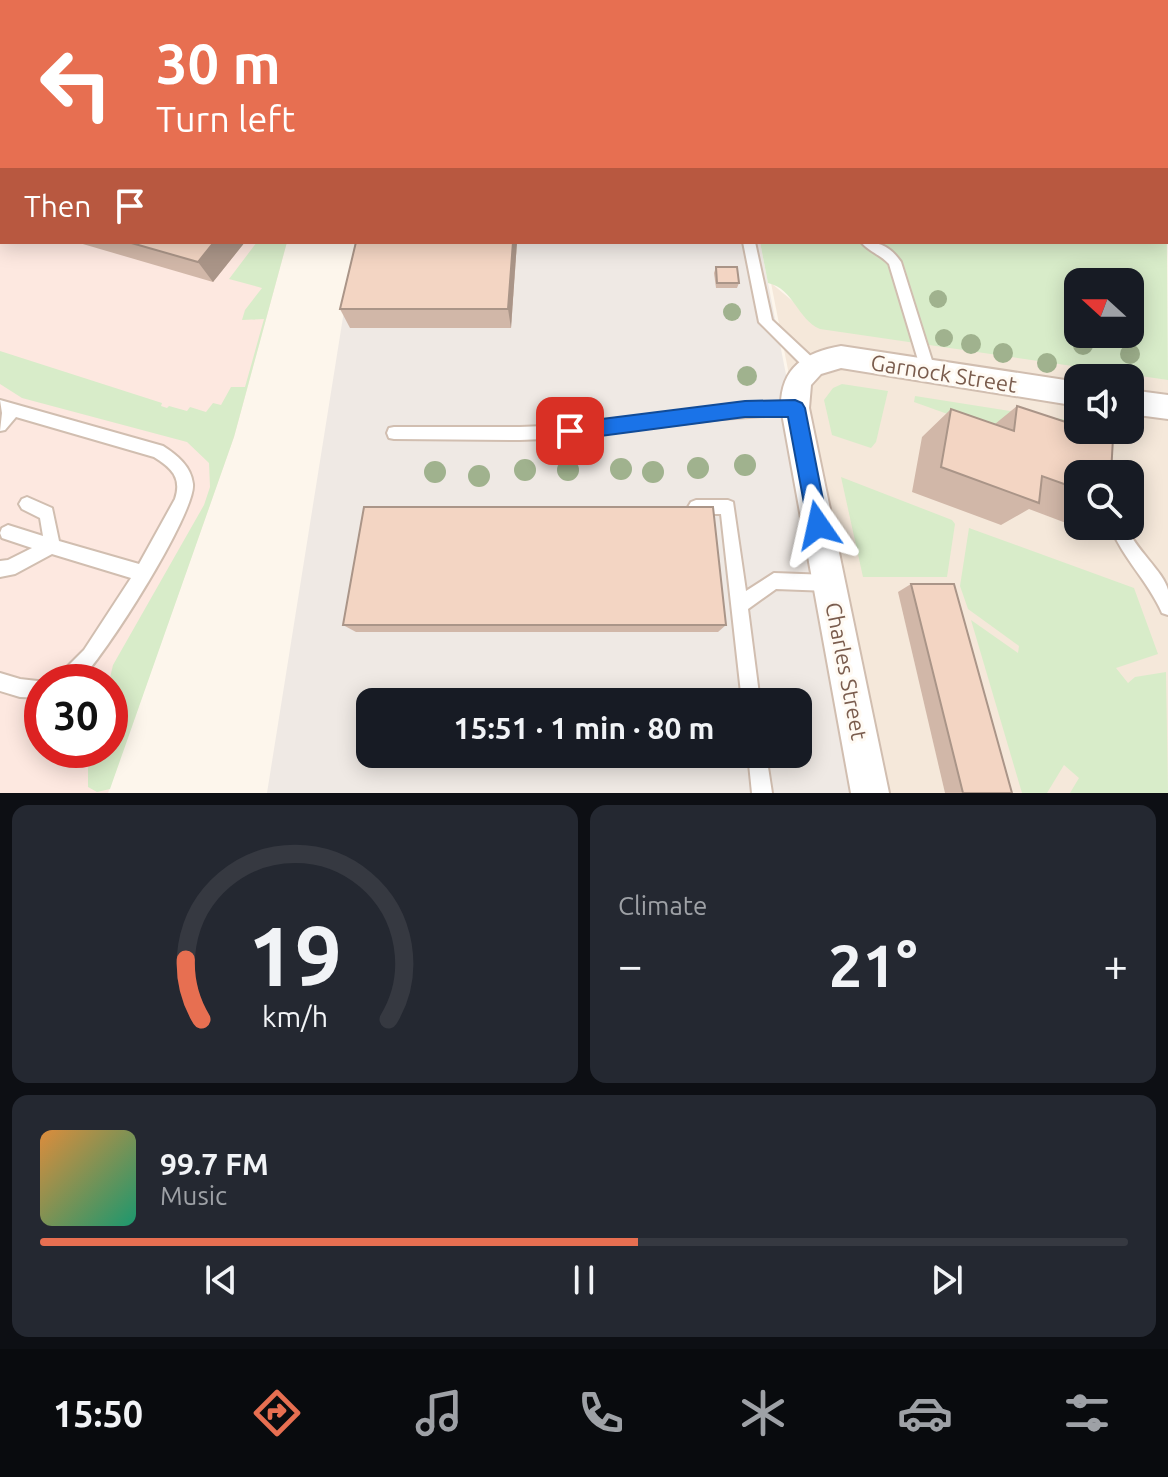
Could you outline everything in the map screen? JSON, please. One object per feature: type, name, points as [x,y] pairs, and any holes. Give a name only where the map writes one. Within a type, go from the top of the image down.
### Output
[{"type":"street","name":"Garnock Street","points":[[811,365],[841,357],[1064,392]]},
{"type":"street","name":"Charles Street","points":[[811,365],[797,381],[795,408],[870,793]]},
{"type":"street","points":[[1144,404],[1168,407]]},
{"type":"lane","points":[[749,244],[766,322],[811,365]]},
{"type":"lane","points":[[871,244],[885,251],[895,262],[928,370]]},
{"type":"lane","points":[[0,425],[6,408],[158,451],[179,467],[186,488],[183,501],[90,657],[83,664]]},
{"type":"lane","points":[[394,433],[546,433],[593,430],[745,409],[795,408]]},
{"type":"lane","points":[[27,504],[47,513],[52,546]]},
{"type":"lane","points":[[682,507],[728,507],[749,688]]},
{"type":"lane","points":[[8,533],[141,573]]},
{"type":"lane","points":[[1122,540],[1125,548],[1157,580],[1168,607]]},
{"type":"lane","points":[[0,569],[9,568],[52,546]]},
{"type":"lane","points":[[739,605],[774,581],[829,583]]},
{"type":"lane","points":[[0,682],[24,688]]},
{"type":"lane","points":[[759,768],[762,793]]},
{"type":"shaded area","points":[[0,244],[286,244],[234,437],[128,736],[128,664],[24,664],[24,768],[117,768],[108,793],[0,793]]},
{"type":"shaded area","points":[[355,244],[760,244],[868,793],[267,793]]},
{"type":"shaded area","points":[[771,283],[826,329],[1065,364],[1064,444],[1144,444],[1144,375],[1168,379],[1168,793],[871,793]]},
{"type":"green space","points":[[255,244],[286,244],[234,437],[128,738],[128,664],[114,664],[204,505],[210,487],[209,463],[187,442],[22,398],[0,384],[0,351],[162,403],[161,406],[167,408],[187,411],[190,407],[206,412],[213,403],[221,405],[231,387],[245,387],[264,319],[242,320],[245,310],[262,288],[229,279]]},
{"type":"green space","points":[[760,244],[1167,244],[1168,380],[1144,376],[1144,364],[1064,365],[820,329],[777,286],[768,283]]},
{"type":"green space","points":[[842,384],[888,391],[876,442],[871,448],[832,435],[824,400],[833,388]]},
{"type":"green space","points":[[915,396],[1064,419],[1065,456],[914,402]]},
{"type":"green space","points":[[841,477],[952,520],[955,524],[947,577],[863,577]]},
{"type":"green space","points":[[969,528],[1134,588],[1158,654],[1116,668],[1128,683],[1135,677],[1166,672],[1168,793],[1070,793],[1079,778],[1064,765],[1047,793],[1022,793],[971,620],[1018,653],[1019,646],[968,609],[960,586]]},
{"type":"green space","points":[[88,768],[117,768],[110,789],[97,792],[88,787]]},
{"type":"building","points":[[135,244],[212,244],[198,262]]},
{"type":"building","points":[[356,244],[513,244],[508,309],[340,309]]},
{"type":"building","points":[[716,267],[737,267],[739,283],[717,283]]},
{"type":"building","points":[[1017,406],[1064,421],[1064,444],[1113,444],[1112,460],[1064,460],[1064,484],[1042,476],[1039,503],[941,467],[951,409],[1014,431]]},
{"type":"building","points":[[364,507],[713,507],[726,625],[343,625]]},
{"type":"building","points":[[911,584],[954,584],[1012,793],[963,793]]},
{"type":"route","points":[[570,431],[745,409],[795,408],[818,525]]}]
